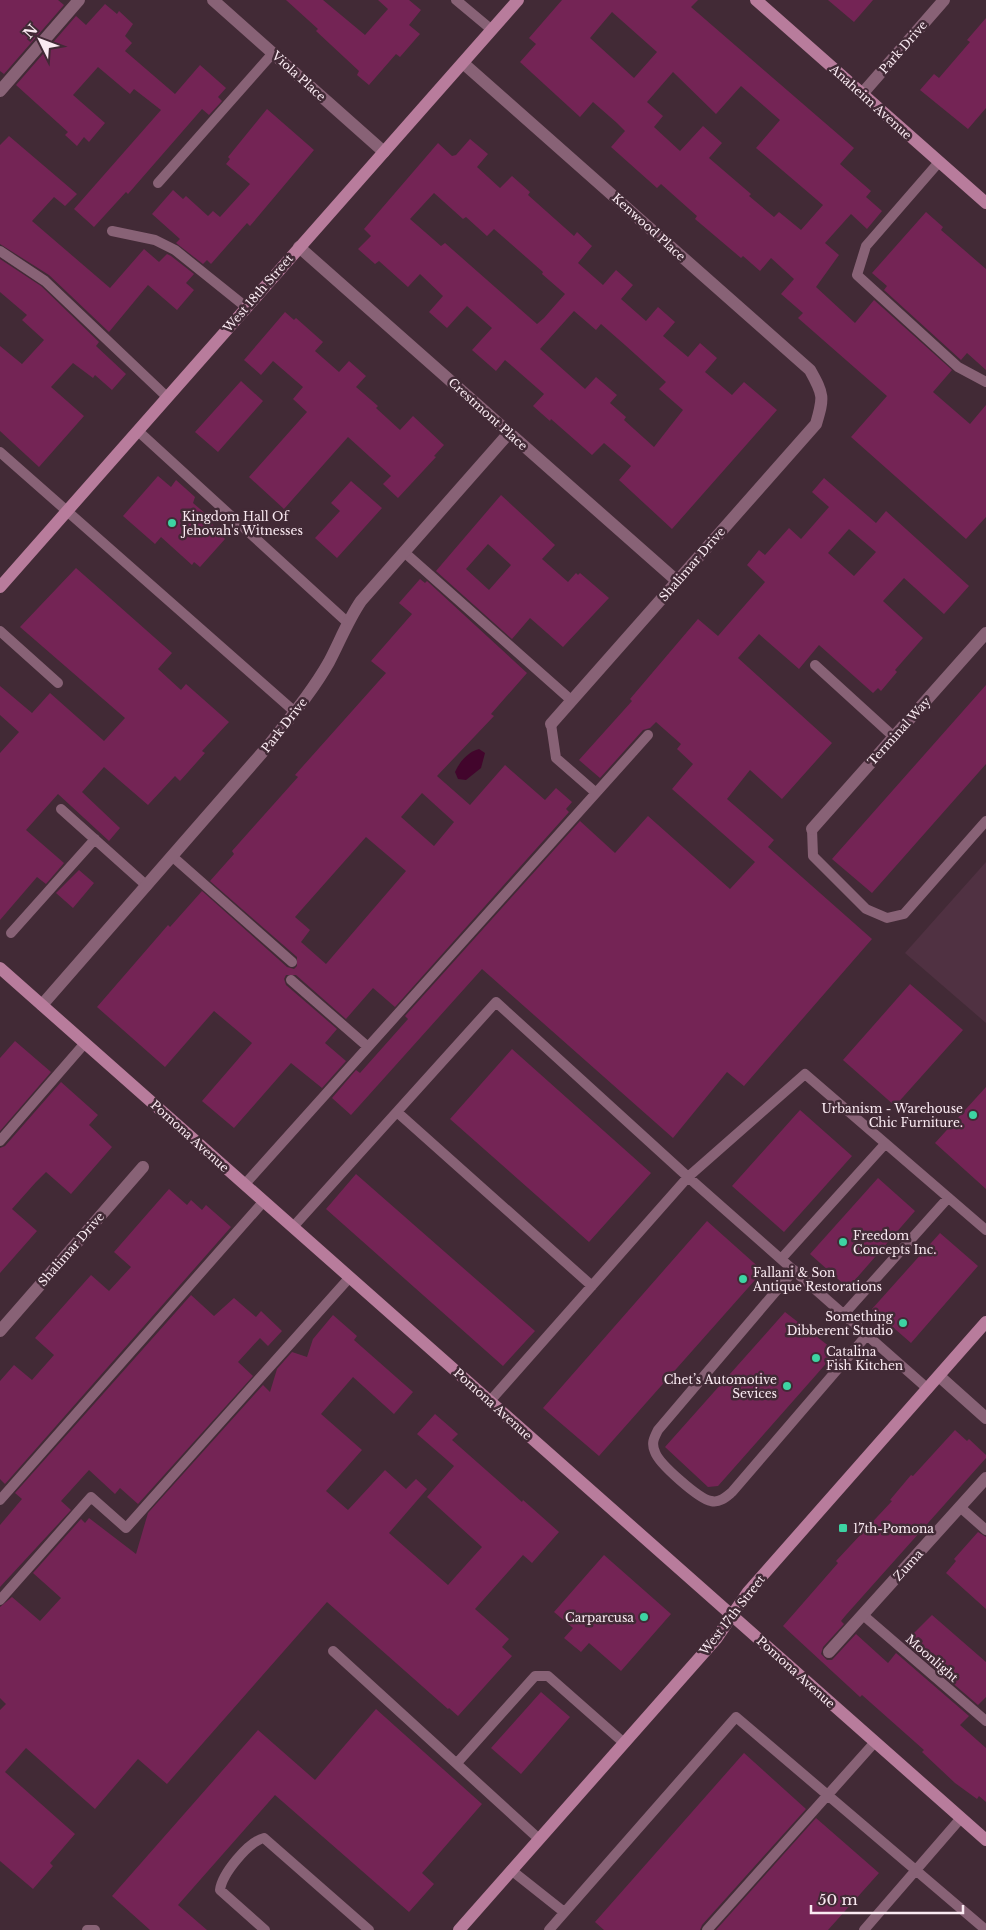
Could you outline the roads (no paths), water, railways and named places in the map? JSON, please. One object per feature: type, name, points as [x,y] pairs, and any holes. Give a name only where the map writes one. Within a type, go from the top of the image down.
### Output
[{"type":"street","points":[[0,91],[79,0]]},
{"type":"street","name":"Viola Place","points":[[213,0],[384,152]]},
{"type":"street","name":"West 18th Street","points":[[0,587],[518,0]]},
{"type":"street","name":"Anaheim Avenue","points":[[756,0],[986,203]]},
{"type":"street","name":"Park Drive","points":[[862,94],[944,0]]},
{"type":"street","name":"Kenwood Place","points":[[463,62],[810,370],[819,385],[823,400]]},
{"type":"street","name":"Crestmont Place","points":[[299,247],[677,581]]},
{"type":"street","name":"Shalimar Drive","points":[[551,724],[816,424],[823,400]]},
{"type":"street","name":"Park Drive","points":[[42,1005],[268,746],[295,712],[329,662],[347,622],[361,601],[509,433]]},
{"type":"street","name":"Terminal Way","points":[[812,829],[986,633]]},
{"type":"street","name":"Pomona Avenue","points":[[0,968],[986,1840]]},
{"type":"street","name":"Shalimar Drive","points":[[0,1331],[143,1167]]},
{"type":"street","name":"West 17th Street","points":[[459,1930],[716,1639],[748,1592],[986,1322]]},
{"type":"street","points":[[939,1376],[986,1418]]},
{"type":"street","name":"Zuma","points":[[829,1652],[986,1478]]},
{"type":"lane","points":[[456,0],[492,30]]},
{"type":"lane","points":[[158,183],[272,52]]},
{"type":"lane","points":[[939,162],[866,246],[857,276],[958,368],[986,382]]},
{"type":"lane","points":[[112,231],[156,240],[175,250],[246,308]]},
{"type":"lane","points":[[0,252],[45,281],[167,397]]},
{"type":"lane","points":[[138,431],[347,622]]},
{"type":"lane","points":[[0,452],[68,509],[82,524],[295,712]]},
{"type":"lane","points":[[404,552],[572,700]]},
{"type":"lane","points":[[0,631],[58,682]]},
{"type":"lane","points":[[815,665],[894,737]]},
{"type":"lane","points":[[551,724],[556,758],[595,792]]},
{"type":"lane","points":[[245,1184],[648,735]]},
{"type":"lane","points":[[61,809],[147,886]]},
{"type":"lane","points":[[812,829],[813,856],[866,909],[887,918],[904,914],[986,821]]},
{"type":"lane","points":[[11,933],[95,840]]},
{"type":"lane","points":[[172,857],[292,962]]},
{"type":"lane","points":[[291,980],[368,1046]]},
{"type":"lane","points":[[293,1227],[496,1002],[688,1178],[928,1389]]},
{"type":"lane","points":[[0,1141],[85,1043]]},
{"type":"lane","points":[[490,1401],[688,1178],[804,1074],[986,1230]]},
{"type":"lane","points":[[397,1112],[592,1286]]},
{"type":"lane","points":[[781,1259],[886,1144]]},
{"type":"lane","points":[[844,1314],[948,1198]]},
{"type":"lane","points":[[0,1500],[264,1201]]},
{"type":"lane","points":[[794,1270],[658,1430],[652,1442],[655,1454],[675,1475],[701,1498],[712,1501],[722,1500],[732,1492],[867,1335]]},
{"type":"lane","points":[[0,1600],[91,1497],[126,1528],[350,1277]]},
{"type":"lane","points":[[960,1507],[986,1530]]},
{"type":"lane","name":"Moonlight","points":[[863,1614],[986,1721]]},
{"type":"lane","points":[[333,1652],[539,1839]]},
{"type":"lane","points":[[457,1763],[535,1676],[548,1676],[624,1743]]},
{"type":"lane","points":[[548,1930],[736,1717],[986,1930]]},
{"type":"lane","points":[[707,1930],[875,1742]]},
{"type":"lane","points":[[864,1930],[961,1818]]},
{"type":"lane","points":[[265,1930],[220,1890],[221,1880],[254,1841],[264,1838],[369,1930]]},
{"type":"lane","points":[[511,1870],[564,1912]]},
{"type":"lane","points":[[87,1930],[95,1930]]},
{"type":"place","name":"Kingdom Hall Of Jehovah's Witnesses","points":[[172,523]]},
{"type":"place","name":"Urbanism - Warehouse Chic Furniture.","points":[[973,1115]]},
{"type":"place","name":"Freedom Concepts Inc.","points":[[843,1242]]},
{"type":"place","name":"Fallani & Son Antique Restorations","points":[[743,1279]]},
{"type":"place","name":"Something Dibberent Studio","points":[[903,1323]]},
{"type":"place","name":"Catalina Fish Kitchen","points":[[816,1358]]},
{"type":"place","name":"Chet’s Automotive Sevices","points":[[787,1386]]},
{"type":"place","name":"17th-Pomona","points":[[843,1528]]},
{"type":"place","name":"Carparcusa","points":[[644,1617]]}]
